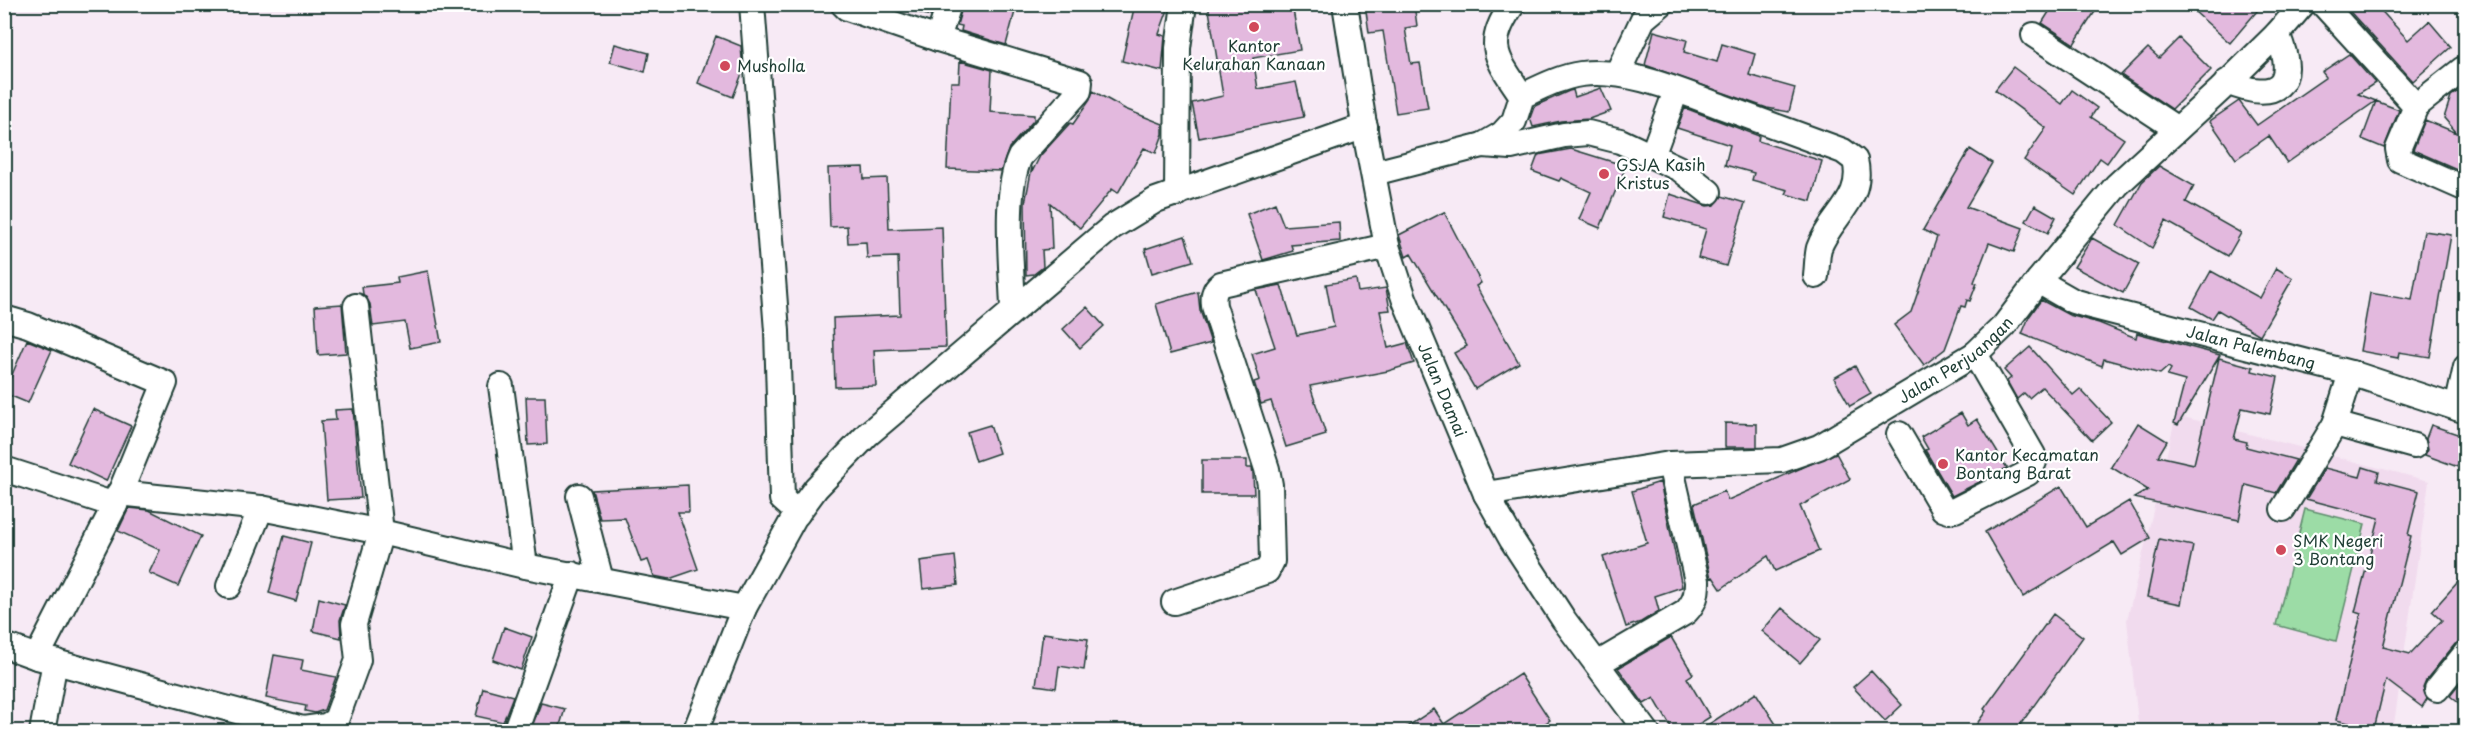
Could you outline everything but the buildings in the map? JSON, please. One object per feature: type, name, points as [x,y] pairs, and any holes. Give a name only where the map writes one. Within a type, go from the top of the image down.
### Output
[{"type":"street","points":[[752,4],[777,331],[782,499],[798,513]]},
{"type":"street","points":[[843,4],[848,8],[938,39],[1080,82],[1079,91],[1020,157],[1015,166],[1010,202],[1013,309]]},
{"type":"street","points":[[938,39],[949,4]]},
{"type":"street","points":[[1177,194],[1178,48],[1184,4]]},
{"type":"street","name":"Jalan Damai","points":[[1346,4],[1368,148],[1387,246],[1404,298],[1486,494],[1533,574],[1597,664],[1638,729]]},
{"type":"street","points":[[1513,4],[1502,20],[1495,38],[1496,54],[1522,96]]},
{"type":"street","points":[[1617,75],[1643,19],[1661,4]]},
{"type":"street","name":"Jalan Perjuangan","points":[[1486,494],[1671,465],[1782,460],[1819,447],[1975,354],[2004,326],[2038,280],[2117,185],[2277,34],[2303,4]]},
{"type":"street","points":[[2323,4],[2416,106]]},
{"type":"street","points":[[2227,82],[2253,91],[2264,92],[2275,89],[2284,79],[2287,64],[2286,54],[2277,34]]},
{"type":"street","points":[[2034,36],[2177,129]]},
{"type":"street","points":[[2463,69],[2416,106],[2398,149],[2400,160],[2466,189]]},
{"type":"street","points":[[1483,146],[1502,134],[1514,121],[1522,96],[1568,76],[1600,73],[1676,90],[1843,151],[1856,160],[1859,173],[1855,190],[1819,248],[1816,276]]},
{"type":"street","points":[[1652,156],[1676,90]]},
{"type":"street","points":[[695,732],[744,608],[798,513],[822,481],[868,434],[1013,309],[1112,227],[1156,200],[1368,148],[1526,145],[1564,135],[1588,133],[1620,141],[1680,169],[1708,192]]},
{"type":"street","points":[[1174,602],[1267,571],[1272,561],[1270,485],[1267,469],[1214,306],[1216,287],[1387,246]]},
{"type":"street","name":"Jalan Palembang","points":[[2038,280],[2064,297],[2090,306],[2351,373],[2461,410]]},
{"type":"street","points":[[4,645],[46,659],[303,729],[326,726],[336,720],[358,660],[354,624],[381,532],[356,306]]},
{"type":"street","points":[[4,318],[28,325],[165,383],[117,499],[46,659],[42,732]]},
{"type":"street","points":[[1899,434],[1943,508],[1949,511],[2028,473],[2034,462],[2033,455],[1975,354]]},
{"type":"street","points":[[2461,410],[2466,367]]},
{"type":"street","points":[[2283,509],[2336,424],[2351,373]]},
{"type":"street","points":[[501,386],[525,566]]},
{"type":"street","points":[[2336,424],[2414,446]]},
{"type":"street","points":[[1597,664],[1686,612],[1694,604],[1697,593],[1696,581],[1671,465]]},
{"type":"street","points":[[4,469],[117,499],[261,508],[381,532],[525,566],[744,608]]},
{"type":"street","points":[[579,496],[601,580]]},
{"type":"street","points":[[229,586],[261,508]]},
{"type":"street","points":[[515,732],[572,574]]},
{"type":"street","points":[[2437,688],[2466,653]]},
{"type":"shaded area","name":"SMK Negeri 3 Bontang","points":[[2176,415],[2429,481],[2393,731],[2139,731],[2127,620]]},
{"type":"green space","points":[[2305,509],[2365,524],[2336,641],[2276,625]]},
{"type":"place","name":"Kantor Kelurahan Kanaan","points":[[1254,27]]},
{"type":"place","name":"Musholla","points":[[725,66]]},
{"type":"place","name":"GSJA Kasih Kristus","points":[[1604,174]]},
{"type":"place","name":"Kantor Kecamatan Bontang Barat","points":[[1943,464]]},
{"type":"place","name":"SMK Negeri 3 Bontang","points":[[2281,550]]}]
